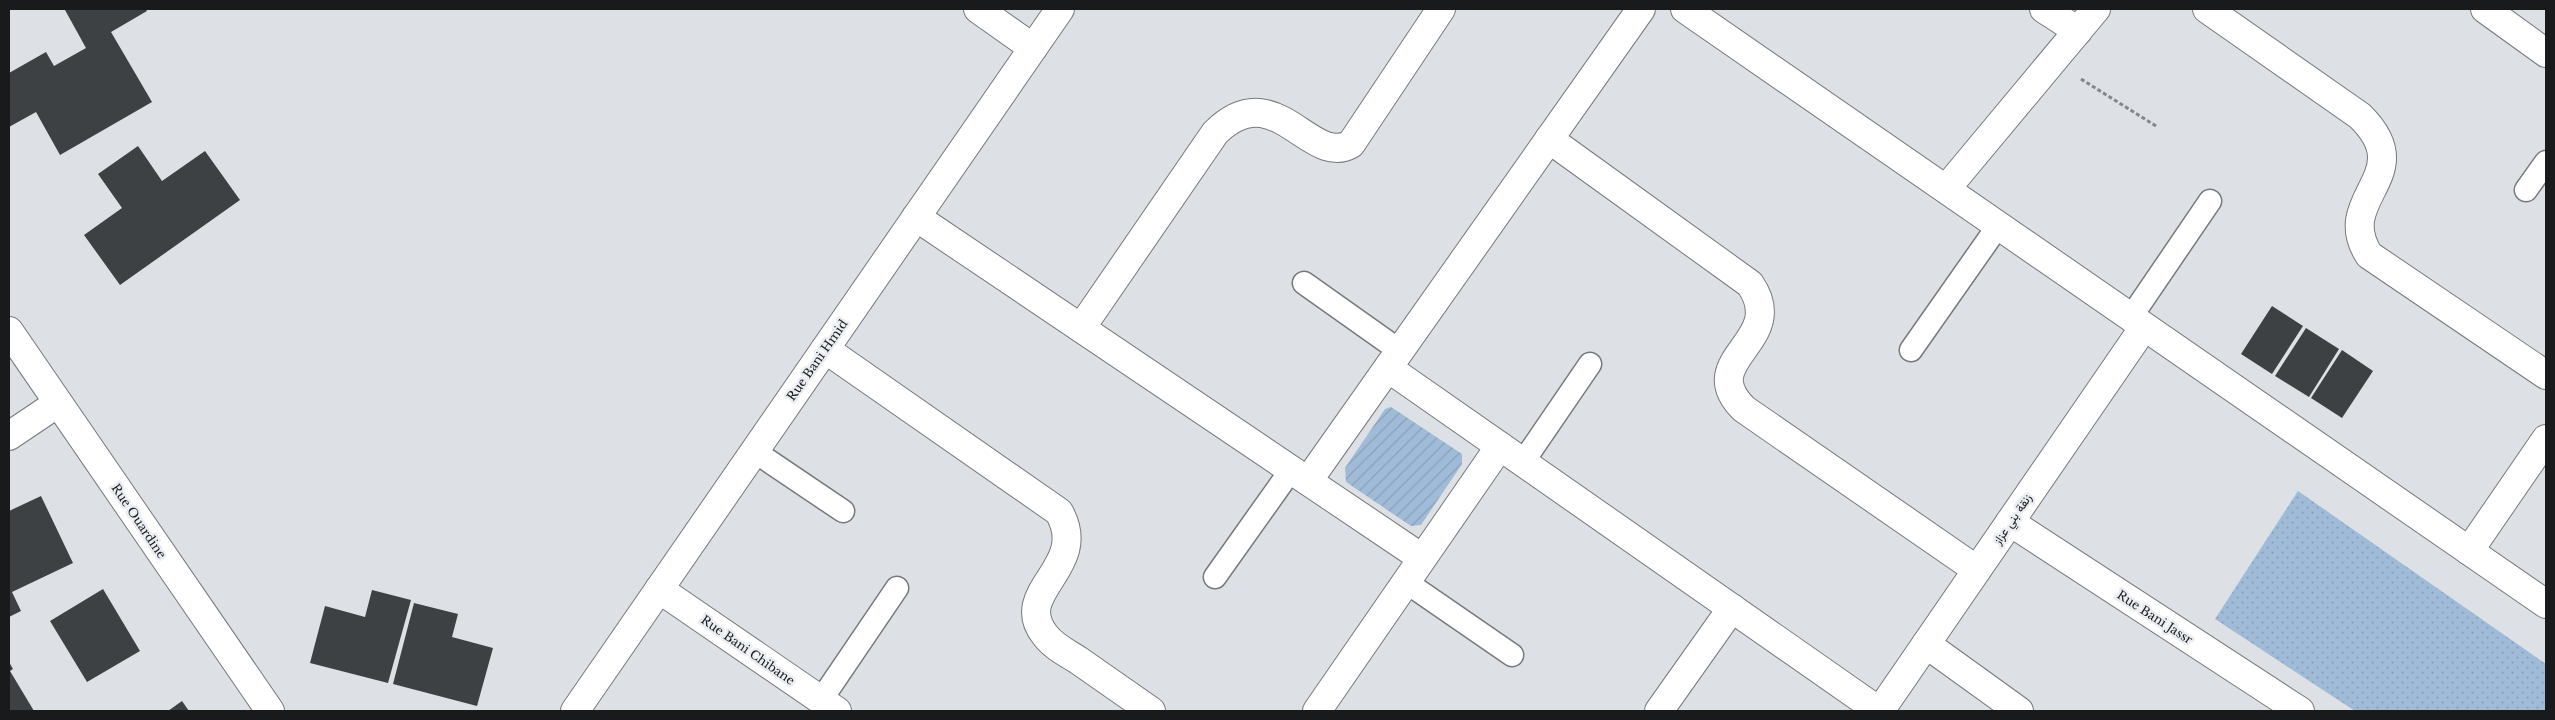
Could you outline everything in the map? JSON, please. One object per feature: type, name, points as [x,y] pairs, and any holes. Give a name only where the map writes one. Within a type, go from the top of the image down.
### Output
[{"type":"street","points":[[978,9],[1033,48]]},
{"type":"street","name":"Rue Bani Hmid","points":[[575,711],[1060,9]]},
{"type":"street","points":[[1081,328],[1214,133],[1224,123],[1236,116],[1249,113],[1275,116],[1328,147],[1343,148],[1351,144],[1441,9]]},
{"type":"street","points":[[1299,476],[1394,360],[1641,9]]},
{"type":"street","points":[[1685,9],[2546,604]]},
{"type":"street","points":[[2044,9],[2078,31]]},
{"type":"street","points":[[1946,189],[2096,9]]},
{"type":"street","points":[[2207,9],[2360,116],[2375,134],[2382,149],[2384,161],[2359,222],[2359,234],[2369,255],[2546,375]]},
{"type":"street","points":[[2485,9],[2546,53]]},
{"type":"street","points":[[1549,140],[1750,284],[1758,295],[1761,316],[1759,326],[1732,366],[1729,377],[1730,389],[1736,400],[1744,408],[1977,570]]},
{"type":"street","points":[[916,217],[1422,558]]},
{"type":"street","name":"زنقة بني عزاز","points":[[1879,711],[2010,522],[2137,322]]},
{"type":"street","name":"Rue Ouardine","points":[[9,331],[270,711]]},
{"type":"street","points":[[825,349],[1059,512],[1066,524],[1068,539],[1066,553],[1039,597],[1037,614],[1039,625],[1052,642],[1151,711]]},
{"type":"street","points":[[1394,360],[1522,462],[1879,711]]},
{"type":"street","points":[[9,436],[58,402]]},
{"type":"street","points":[[2469,551],[2546,439]]},
{"type":"street","points":[[1317,711],[1500,446]]},
{"type":"street","name":"Rue Bani Jassr","points":[[2010,522],[2300,711]]},
{"type":"street","name":"Rue Bani Chibane","points":[[659,589],[829,706]]},
{"type":"street","points":[[1659,711],[1732,608]]},
{"type":"street","points":[[1926,644],[2019,711]]},
{"type":"lane","points":[[2526,190],[2546,162]]},
{"type":"lane","points":[[2137,322],[2210,201]]},
{"type":"lane","points":[[1911,350],[1998,226]]},
{"type":"lane","points":[[1304,283],[1394,360]]},
{"type":"lane","points":[[1522,462],[1590,364]]},
{"type":"lane","points":[[754,451],[844,511]]},
{"type":"lane","points":[[1215,577],[1299,476]]},
{"type":"lane","points":[[1406,582],[1512,655]]},
{"type":"lane","points":[[829,706],[897,588]]},
{"type":"path","points":[[2052,61],[2156,126]]},
{"type":"shaded area","points":[[1391,407],[1462,454],[1462,464],[1421,525],[1411,526],[1346,482],[1345,468],[1385,409]]},
{"type":"shaded area","points":[[2298,491],[2546,664],[2546,711],[2355,711],[2215,619]]},
{"type":"building","points":[[66,9],[146,9],[147,11],[111,32],[152,102],[60,155],[36,112],[9,127],[9,73],[46,52],[54,66],[86,48]]},
{"type":"building","points":[[138,146],[162,181],[205,151],[240,200],[120,285],[84,235],[122,208],[98,174]]},
{"type":"building","points":[[2272,306],[2303,326],[2272,374],[2241,354]]},
{"type":"building","points":[[2306,328],[2339,349],[2309,397],[2275,376]]},
{"type":"building","points":[[2342,350],[2373,371],[2342,418],[2311,398]]},
{"type":"building","points":[[41,496],[73,563],[12,592],[21,611],[9,617],[9,511]]},
{"type":"building","points":[[103,589],[140,651],[87,682],[50,621]]},
{"type":"building","points":[[372,590],[411,600],[388,683],[310,663],[325,606],[365,617]]},
{"type":"building","points":[[414,603],[458,614],[452,637],[493,648],[477,706],[393,684]]},
{"type":"building","points":[[9,662],[13,669],[10,671],[34,711],[9,711]]},
{"type":"building","points":[[182,701],[189,711],[168,711]]}]
